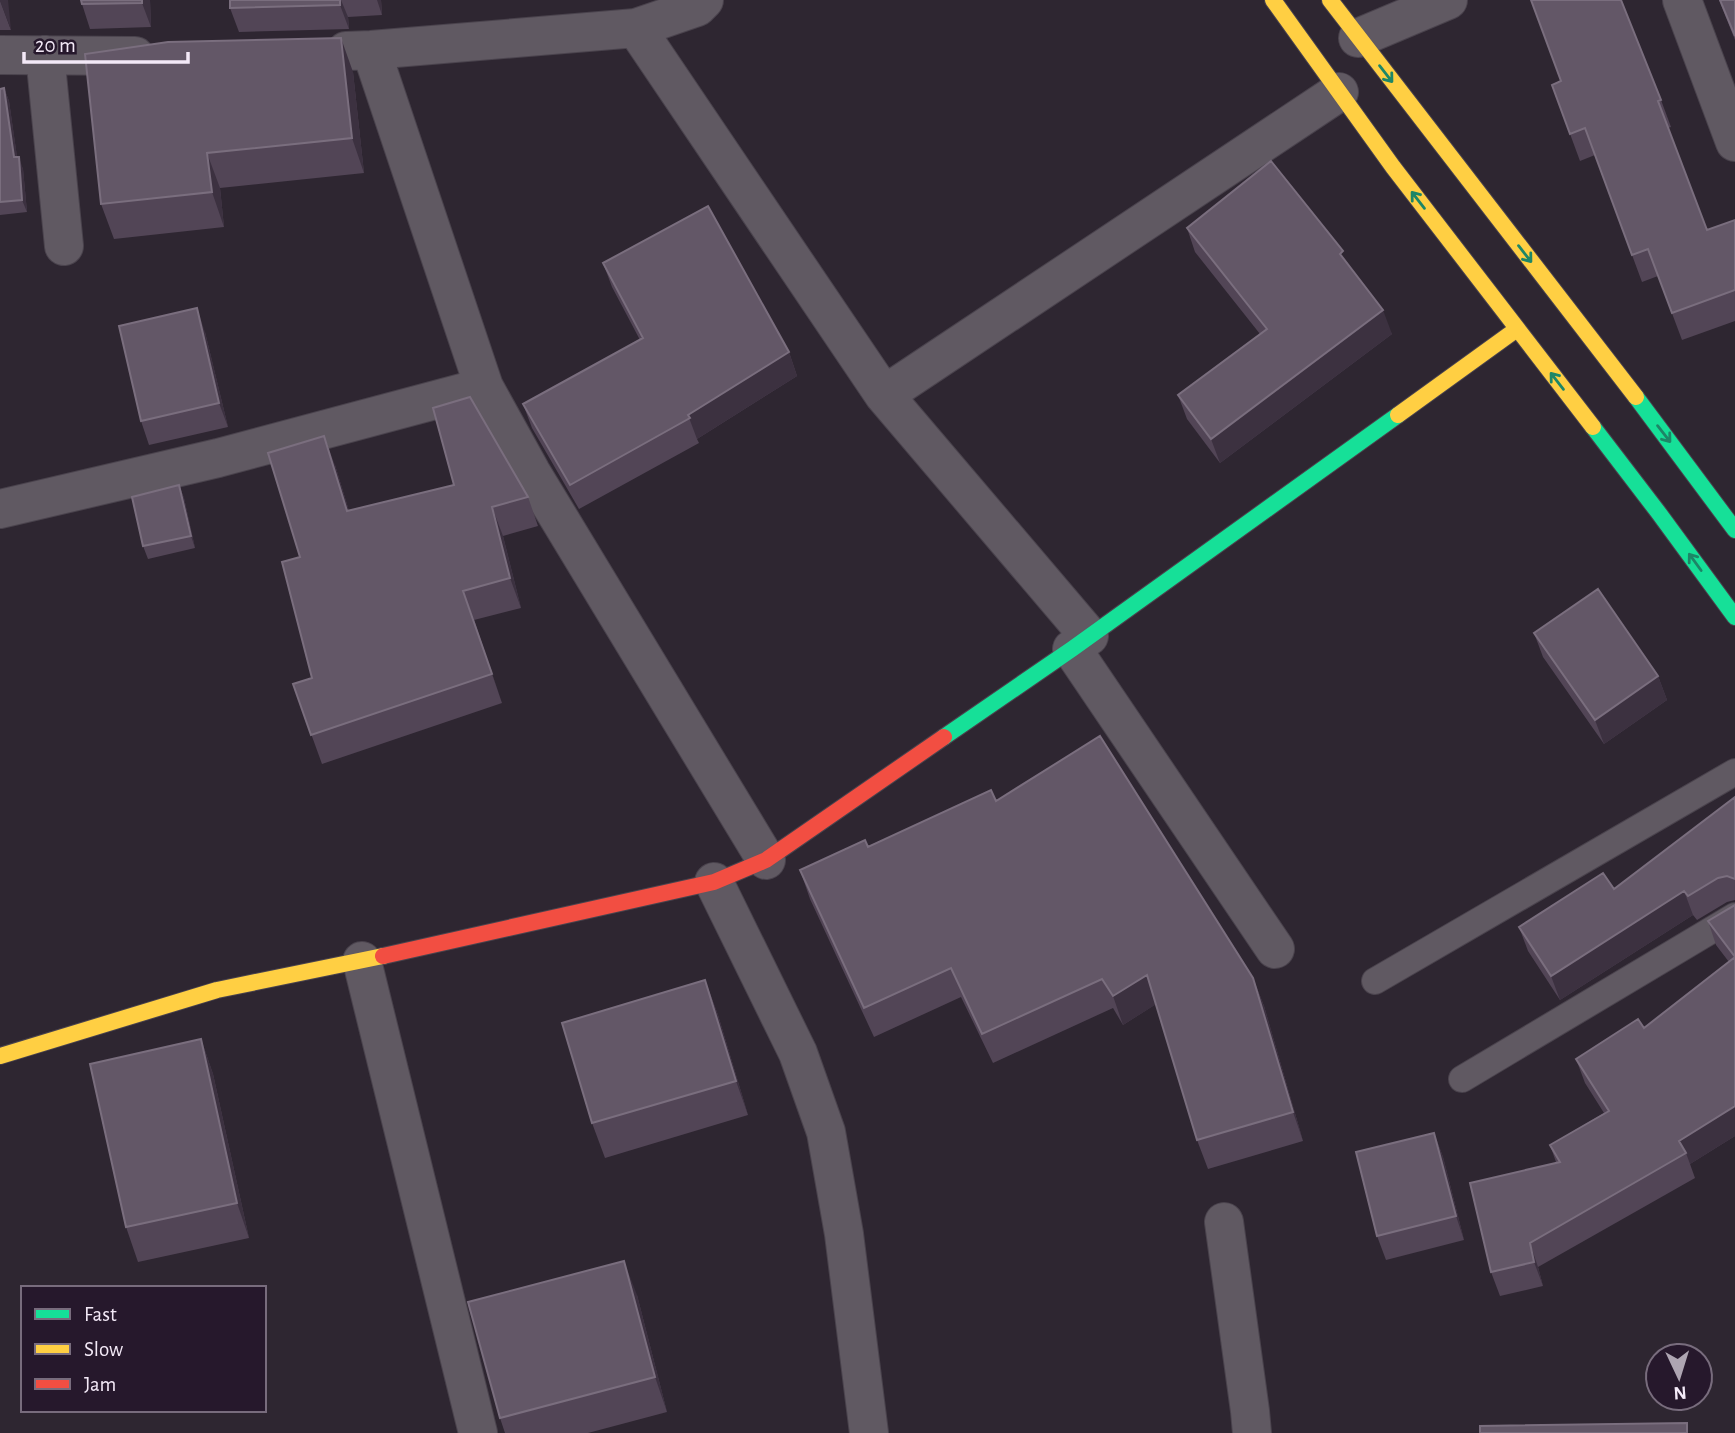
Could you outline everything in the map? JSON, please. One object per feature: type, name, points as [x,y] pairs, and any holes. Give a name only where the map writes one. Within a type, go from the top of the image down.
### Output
[{"type":"street","points":[[315,51],[371,50],[636,28],[697,7],[704,0]]},
{"type":"street","points":[[1273,0],[1393,167],[1658,512],[1735,617]]},
{"type":"street","points":[[1330,0],[1682,457],[1735,530]]},
{"type":"street","points":[[1358,38],[1448,0]]},
{"type":"street","points":[[1682,0],[1735,142]]},
{"type":"street","points":[[636,28],[884,395],[1081,642],[1275,949]]},
{"type":"street","points":[[371,50],[484,387],[531,472],[766,860]]},
{"type":"street","points":[[0,55],[163,55]]},
{"type":"street","points":[[45,55],[64,246]]},
{"type":"street","points":[[884,395],[1339,92]]},
{"type":"street","points":[[0,1056],[217,990],[362,961],[714,882],[766,860],[1081,642],[1517,329]]},
{"type":"street","points":[[0,509],[218,458],[484,387]]},
{"type":"street","points":[[714,882],[798,1053],[826,1132],[844,1234],[869,1433]]},
{"type":"street","points":[[362,961],[478,1433]]},
{"type":"street","points":[[1224,1222],[1252,1433]]},
{"type":"lane","points":[[1375,981],[1735,772]]},
{"type":"lane","points":[[1462,1079],[1735,916]]},
{"type":"building","points":[[81,0],[142,0],[142,3],[82,4]]},
{"type":"building","points":[[230,0],[340,0],[340,5],[230,8]]},
{"type":"building","points":[[1531,0],[1621,0],[1661,100],[1658,101],[1707,230],[1735,220],[1735,290],[1672,313],[1648,249],[1632,255],[1585,128],[1570,134],[1552,85],[1561,81]]},
{"type":"building","points":[[1720,0],[1735,0],[1735,36]]},
{"type":"building","points":[[341,38],[352,138],[207,153],[212,192],[101,204],[85,54],[168,42]]},
{"type":"building","points":[[4,88],[14,157],[19,157],[22,200],[0,202],[0,89]]},
{"type":"building","points":[[1271,161],[1343,251],[1340,254],[1383,310],[1211,439],[1178,395],[1267,329],[1187,228]]},
{"type":"building","points":[[708,206],[789,352],[688,415],[690,418],[570,485],[523,404],[643,338],[603,263]]},
{"type":"building","points":[[197,308],[219,403],[141,421],[119,326]]},
{"type":"building","points":[[470,397],[528,497],[492,507],[510,578],[463,591],[492,674],[311,735],[293,684],[312,678],[282,562],[300,557],[268,453],[324,436],[347,511],[454,485],[433,408]]},
{"type":"building","points":[[179,485],[191,536],[143,546],[132,497]]},
{"type":"building","points":[[1598,589],[1658,676],[1595,720],[1534,633]]},
{"type":"building","points":[[1100,736],[1253,978],[1293,1112],[1197,1140],[1147,975],[1113,996],[1102,979],[982,1034],[951,968],[864,1008],[800,870],[865,840],[868,847],[991,790],[996,801]]},
{"type":"building","points":[[1735,797],[1735,879],[1727,876],[1718,878],[1688,896],[1684,891],[1551,976],[1519,927],[1603,873],[1614,889]]},
{"type":"building","points":[[1735,905],[1735,957],[1708,921]]},
{"type":"building","points":[[1735,957],[1735,1106],[1679,1141],[1686,1153],[1530,1243],[1534,1262],[1491,1272],[1470,1183],[1560,1162],[1550,1145],[1609,1111],[1576,1059],[1638,1019],[1644,1028]]},
{"type":"building","points":[[705,980],[736,1081],[592,1123],[562,1023]]},
{"type":"building","points":[[201,1039],[237,1203],[126,1227],[90,1064]]},
{"type":"building","points":[[1434,1133],[1456,1216],[1377,1236],[1356,1152]]},
{"type":"building","points":[[624,1261],[655,1377],[500,1418],[468,1302]]},
{"type":"building","points":[[1687,1423],[1687,1433],[1480,1433],[1480,1426]]},
{"type":"traffic: fast","points":[[1636,397],[1735,530]]},
{"type":"traffic: fast","points":[[944,737],[1072,649],[1398,415]]},
{"type":"traffic: fast","points":[[1593,427],[1735,617]]},
{"type":"traffic: slow","points":[[1273,0],[1393,167],[1593,427]]},
{"type":"traffic: slow","points":[[1330,0],[1636,397]]},
{"type":"traffic: slow","points":[[1398,415],[1517,329]]},
{"type":"traffic: slow","points":[[0,1056],[217,990],[383,956]]},
{"type":"traffic: jam","points":[[383,956],[714,882],[766,860],[944,737]]}]
